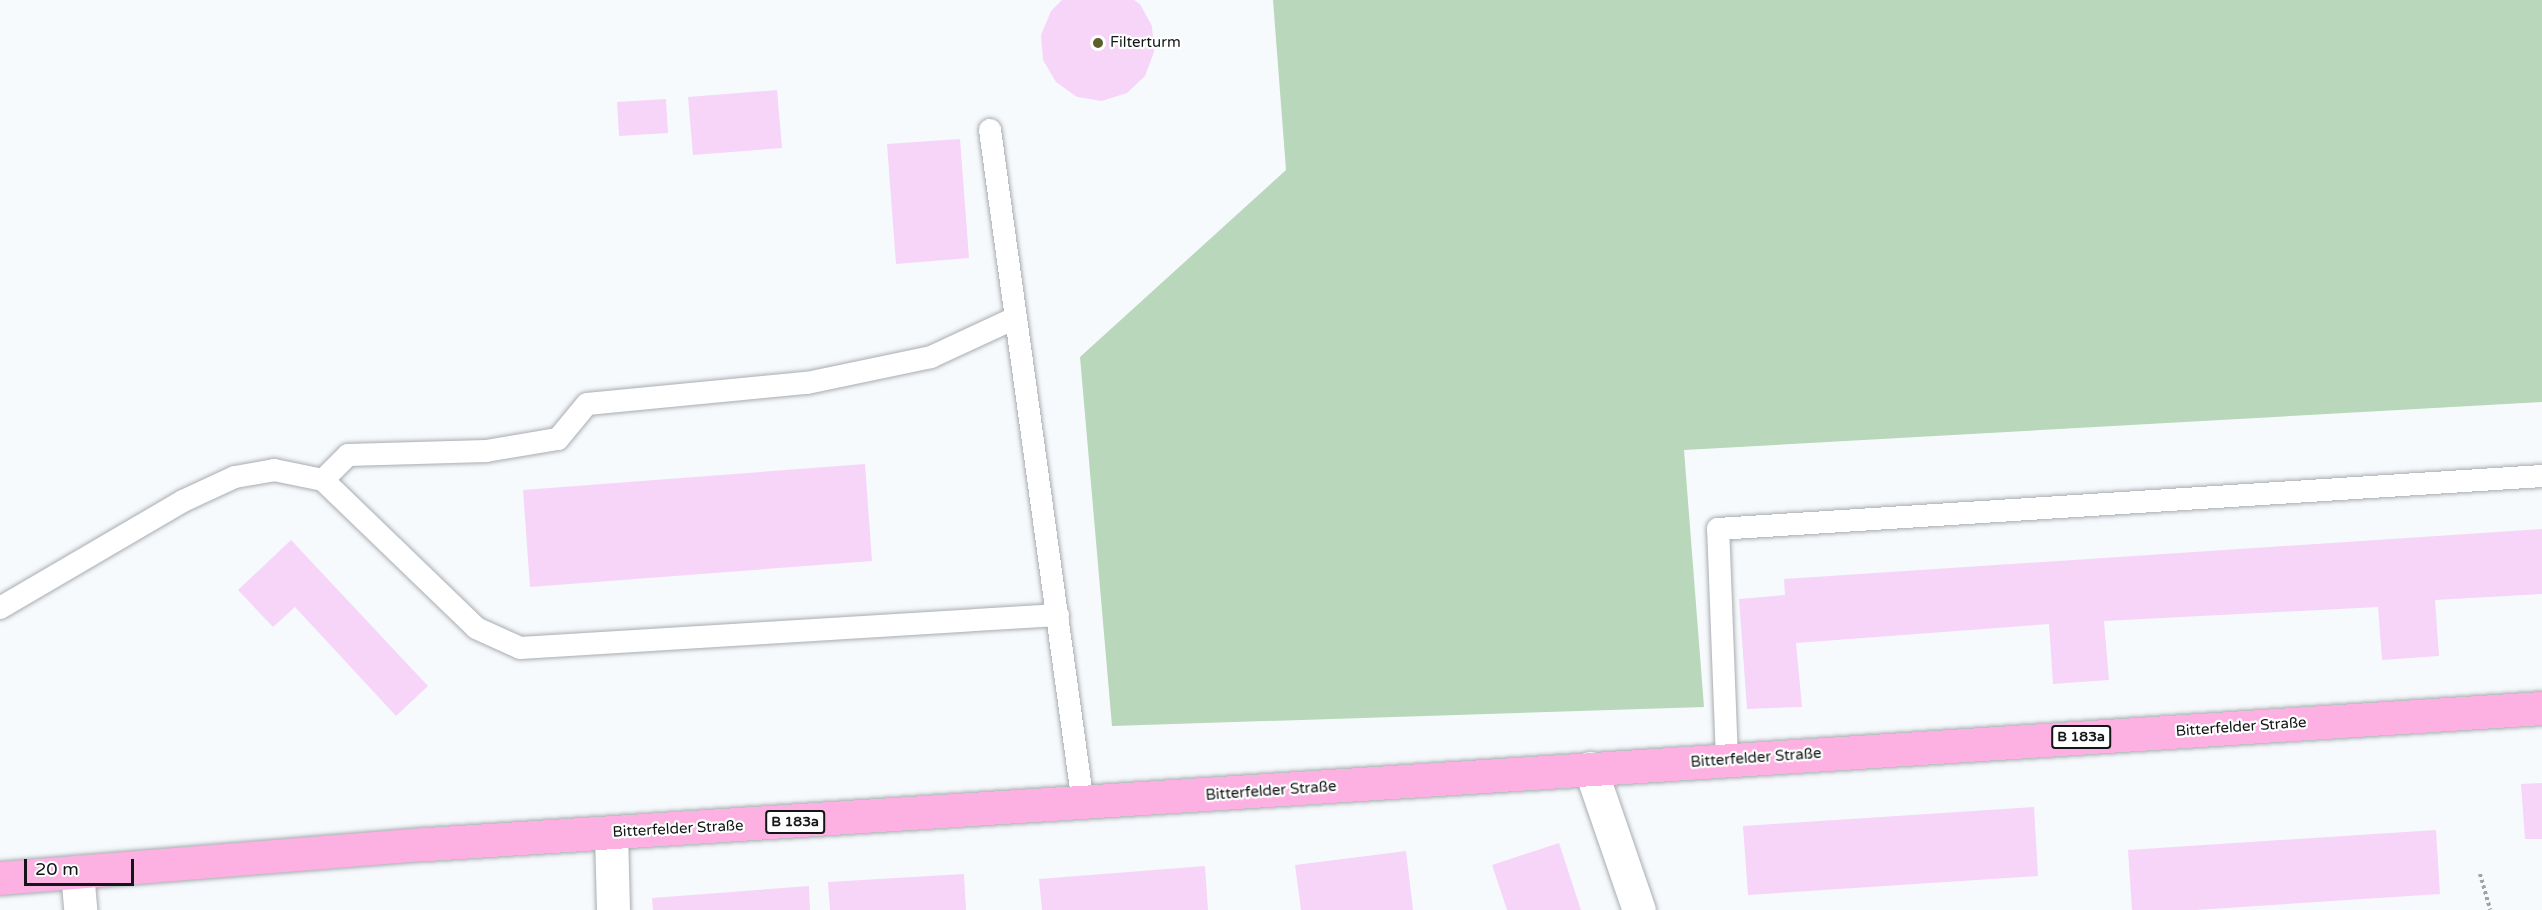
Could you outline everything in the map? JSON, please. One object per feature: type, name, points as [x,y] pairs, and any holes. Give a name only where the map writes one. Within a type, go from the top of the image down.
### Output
[{"type":"main road","name":"Bitterfelder Straße","points":[[0,878],[611,833],[2542,708]]},
{"type":"street","points":[[1590,768],[1639,910]]},
{"type":"street","points":[[611,833],[613,910]]},
{"type":"street","points":[[77,872],[80,910]]},
{"type":"lane","points":[[990,130],[1083,804]]},
{"type":"lane","points":[[323,480],[348,455],[486,451],[558,439],[587,404],[807,383],[931,357],[1015,318]]},
{"type":"lane","points":[[0,608],[183,501],[235,477],[274,471],[323,480],[476,628],[520,648],[1058,615]]},
{"type":"lane","points":[[1727,760],[1718,529],[2542,476]]},
{"type":"path","points":[[2480,874],[2490,910]]},
{"type":"green space","points":[[1273,0],[2542,0],[2542,402],[1684,450],[1704,707],[1112,726],[1080,357],[1286,170]]},
{"type":"building","name":"Filterturm","points":[[1062,0],[1134,0],[1140,4],[1152,26],[1154,52],[1145,76],[1127,93],[1102,101],[1077,97],[1056,82],[1043,60],[1041,35],[1051,11]]},
{"type":"building","points":[[777,90],[782,148],[693,155],[688,97]]},
{"type":"building","points":[[666,99],[668,133],[619,136],[617,102]]},
{"type":"building","points":[[960,139],[969,258],[896,264],[887,144]]},
{"type":"building","points":[[865,464],[872,561],[530,587],[523,490]]},
{"type":"building","points":[[2542,529],[2542,594],[2435,600],[2439,656],[2382,660],[2378,607],[2104,621],[2109,680],[2053,684],[2049,624],[1796,643],[1802,707],[1747,709],[1739,599],[1785,595],[1784,579]]},
{"type":"building","points":[[291,540],[428,686],[396,716],[295,607],[273,627],[238,590]]},
{"type":"building","points":[[2542,783],[2542,839],[2525,839],[2521,784]]},
{"type":"building","points":[[2034,807],[2038,876],[1748,895],[1743,826]]},
{"type":"building","points":[[2436,830],[2440,894],[2196,910],[2132,910],[2128,850]]},
{"type":"building","points":[[1559,843],[1581,910],[1507,910],[1492,865]]},
{"type":"building","points":[[1406,851],[1413,910],[1301,910],[1295,865]]},
{"type":"building","points":[[1205,866],[1208,910],[1042,910],[1039,879]]},
{"type":"building","points":[[964,874],[966,910],[830,910],[828,882]]},
{"type":"building","points":[[809,886],[810,910],[653,910],[652,898]]},
{"type":"place","name":"Filterturm","points":[[1098,43]]}]
